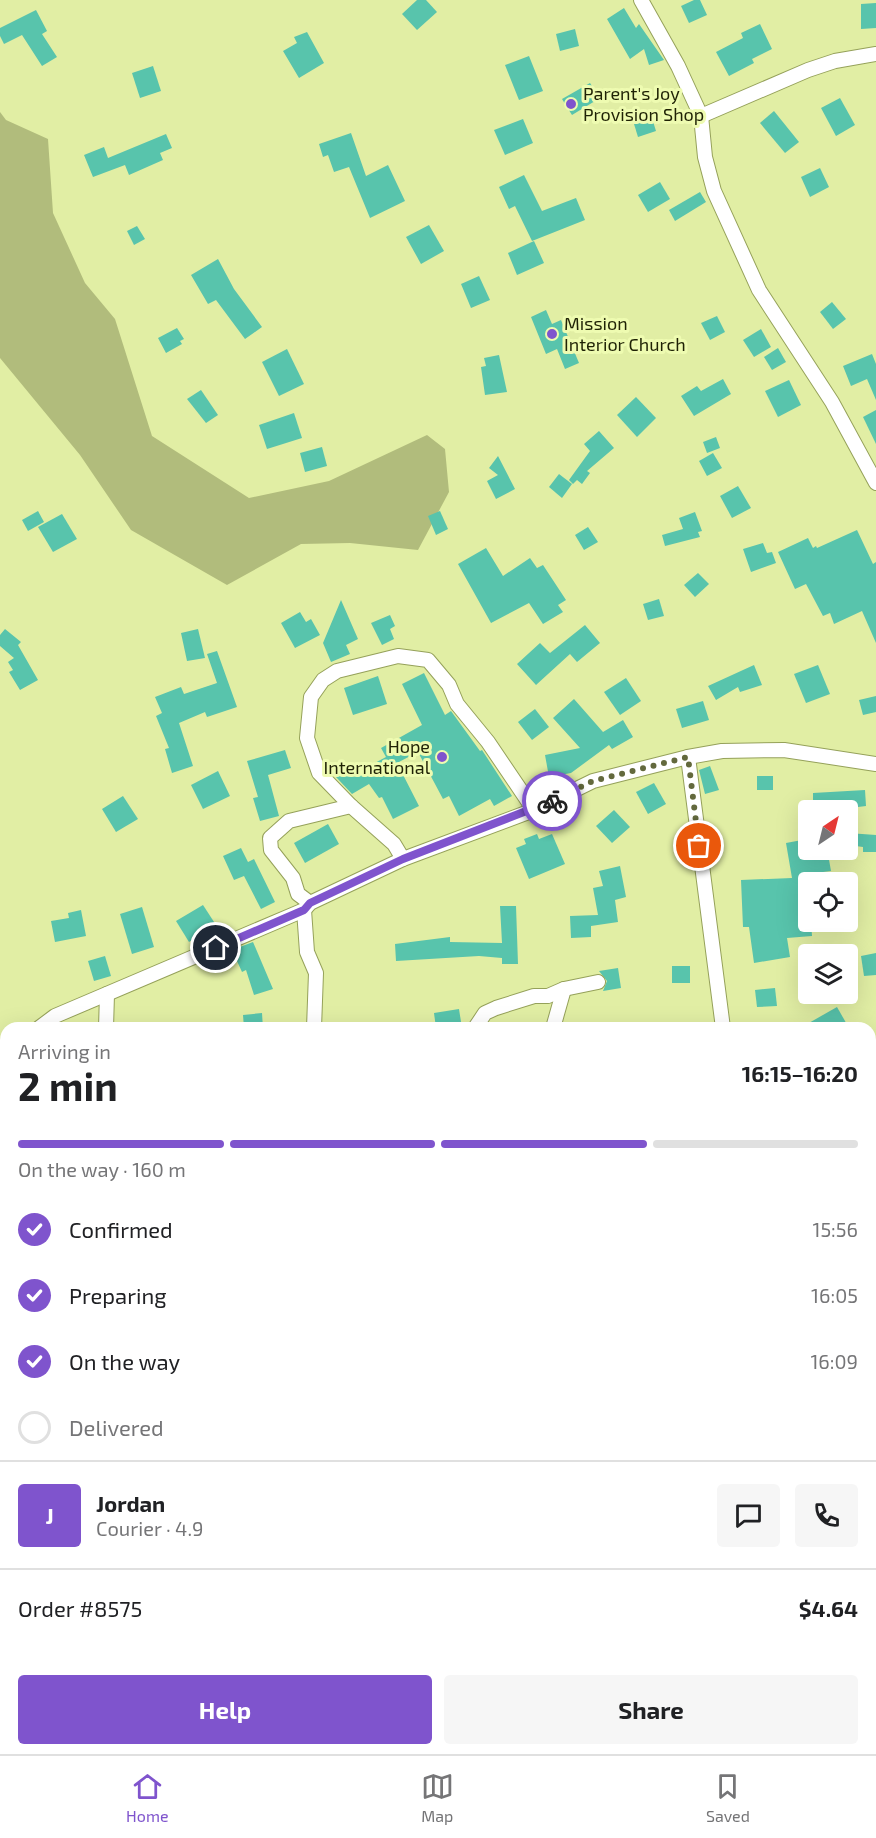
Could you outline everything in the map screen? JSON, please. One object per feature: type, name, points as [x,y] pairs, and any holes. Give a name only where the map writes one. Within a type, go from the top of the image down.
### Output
[{"type":"street","points":[[641,0],[678,66],[701,116],[705,158],[714,191],[759,290],[872,461],[876,483]]},
{"type":"street","points":[[701,116],[808,70],[835,61],[876,54]]},
{"type":"street","points":[[403,859],[394,844],[351,806],[319,773],[307,738],[311,697],[323,680],[337,671],[398,656],[428,660],[449,685],[457,704],[488,742],[534,810]]},
{"type":"street","points":[[47,1022],[55,1016],[307,907],[403,859],[534,810],[593,781],[688,757],[722,751],[784,750],[876,764]]},
{"type":"street","points":[[688,757],[722,1022]]},
{"type":"street","points":[[314,1022],[316,972],[307,952],[307,907],[298,894],[293,878],[271,850],[270,838],[289,821],[351,806]]},
{"type":"street","points":[[479,1022],[485,1013],[496,1008],[534,996],[548,996],[564,989],[598,982]]},
{"type":"street","points":[[555,1022],[564,989]]},
{"type":"street","points":[[106,1022],[107,994]]},
{"type":"green space","points":[[0,112],[6,120],[48,139],[53,213],[85,283],[115,319],[152,436],[249,498],[329,481],[427,435],[445,449],[449,492],[418,550],[350,543],[301,544],[227,585],[131,530],[80,455],[0,358]]},
{"type":"building","points":[[417,0],[426,0],[437,12],[417,30],[402,14]]},
{"type":"building","points":[[694,0],[700,0],[707,15],[689,23],[681,6]]},
{"type":"building","points":[[876,3],[876,28],[861,29],[861,4]]},
{"type":"building","points":[[624,8],[636,28],[639,24],[664,60],[649,65],[644,49],[630,59],[607,19]]},
{"type":"building","points":[[36,10],[47,31],[42,34],[57,57],[42,66],[22,35],[4,44],[0,36],[0,28]]},
{"type":"building","points":[[760,24],[772,49],[752,59],[754,63],[729,76],[716,52],[743,38],[741,33]]},
{"type":"building","points":[[575,29],[579,46],[560,51],[556,34]]},
{"type":"building","points":[[307,32],[324,63],[299,78],[283,51],[297,43],[294,37]]},
{"type":"building","points":[[529,56],[543,91],[519,100],[505,65]]},
{"type":"building","points":[[153,66],[161,91],[140,98],[132,73]]},
{"type":"building","points":[[590,83],[600,98],[572,115],[562,99]]},
{"type":"building","points":[[840,98],[855,125],[836,136],[821,108]]},
{"type":"building","points":[[774,111],[799,142],[785,153],[760,123]]},
{"type":"building","points":[[652,118],[656,131],[638,137],[634,124]]},
{"type":"building","points":[[523,119],[533,143],[505,155],[494,130]]},
{"type":"building","points":[[351,133],[366,176],[388,165],[405,201],[370,218],[349,167],[334,172],[328,155],[323,157],[319,144]]},
{"type":"building","points":[[166,134],[172,148],[160,153],[163,160],[129,175],[125,165],[93,177],[84,155],[104,147],[108,158]]},
{"type":"building","points":[[820,168],[829,187],[810,197],[801,177]]},
{"type":"building","points":[[524,175],[542,211],[576,198],[585,220],[532,241],[515,206],[509,209],[499,187]]},
{"type":"building","points":[[660,182],[670,199],[648,212],[638,195]]},
{"type":"building","points":[[700,192],[706,202],[675,221],[669,210]]},
{"type":"building","points":[[429,225],[444,251],[421,264],[406,237]]},
{"type":"building","points":[[137,226],[145,239],[134,245],[127,231]]},
{"type":"building","points":[[534,241],[544,263],[517,275],[508,253]]},
{"type":"building","points":[[218,259],[234,289],[262,327],[245,339],[216,300],[208,304],[191,275]]},
{"type":"building","points":[[479,276],[490,300],[471,308],[461,284]]},
{"type":"building","points":[[832,302],[846,319],[833,329],[820,312]]},
{"type":"building","name":"Mission Interior Church","points":[[546,310],[552,324],[561,320],[579,363],[565,369],[557,349],[546,354],[531,317]]},
{"type":"building","points":[[717,316],[725,332],[710,340],[701,323]]},
{"type":"building","points":[[177,328],[184,339],[180,341],[182,344],[166,353],[158,338]]},
{"type":"building","points":[[761,329],[771,347],[754,357],[743,340]]},
{"type":"building","points":[[778,348],[786,362],[772,370],[764,357]]},
{"type":"building","points":[[287,349],[304,384],[279,396],[262,362]]},
{"type":"building","points":[[872,354],[876,364],[876,400],[867,379],[851,386],[843,366]]},
{"type":"building","points":[[499,355],[507,392],[485,395],[481,367],[486,366],[484,358]]},
{"type":"building","points":[[723,379],[731,394],[694,416],[681,396],[697,386],[701,391]]},
{"type":"building","points":[[789,380],[801,405],[778,417],[765,391]]},
{"type":"building","points":[[201,390],[218,415],[206,423],[187,399]]},
{"type":"building","points":[[636,397],[656,418],[637,437],[617,415]]},
{"type":"building","points":[[876,410],[876,444],[863,417]]},
{"type":"building","points":[[294,413],[302,438],[267,449],[259,425]]},
{"type":"building","points":[[599,431],[614,448],[587,471],[590,473],[582,484],[577,480],[573,484],[569,480],[590,451],[584,444]]},
{"type":"building","points":[[716,437],[720,448],[707,453],[703,442]]},
{"type":"building","points":[[322,447],[327,466],[305,472],[300,453]]},
{"type":"building","points":[[713,453],[722,468],[707,476],[699,461]]},
{"type":"building","points":[[498,456],[515,489],[496,499],[487,481],[498,475],[489,468]]},
{"type":"building","points":[[559,474],[572,484],[562,498],[549,487]]},
{"type":"building","points":[[738,486],[751,508],[732,518],[720,496]]},
{"type":"building","points":[[38,511],[44,522],[28,531],[22,520]]},
{"type":"building","points":[[440,511],[448,529],[436,535],[428,516]]},
{"type":"building","points":[[695,512],[702,531],[698,532],[700,537],[665,546],[662,535],[683,529],[679,518]]},
{"type":"building","points":[[62,514],[77,539],[53,552],[38,527]]},
{"type":"building","points":[[588,527],[598,542],[584,550],[575,535]]},
{"type":"building","points":[[857,530],[873,564],[876,562],[876,643],[862,611],[834,624],[830,613],[823,616],[806,584],[795,589],[778,552],[808,538],[813,548],[816,546],[817,548]]},
{"type":"building","points":[[763,543],[767,553],[772,552],[776,563],[751,572],[743,549]]},
{"type":"building","points":[[486,548],[503,576],[530,558],[537,568],[543,565],[566,600],[558,605],[563,612],[543,624],[529,603],[491,623],[458,564]]},
{"type":"building","points":[[698,573],[709,584],[695,597],[684,585]]},
{"type":"building","points":[[659,599],[664,616],[648,620],[643,604]]},
{"type":"building","points":[[341,600],[358,639],[346,645],[350,654],[331,662],[323,643]]},
{"type":"building","points":[[300,612],[306,622],[311,619],[320,635],[295,648],[281,623]]},
{"type":"building","points":[[390,615],[395,626],[390,629],[394,639],[382,645],[371,623]]},
{"type":"building","points":[[585,625],[600,643],[577,662],[570,654],[536,685],[517,664],[540,643],[550,653]]},
{"type":"building","points":[[5,629],[21,642],[18,645],[38,680],[20,690],[9,672],[13,670],[8,662],[14,658],[0,646],[0,635]]},
{"type":"building","points":[[198,629],[205,658],[187,661],[181,633]]},
{"type":"building","points":[[217,651],[237,707],[207,717],[205,712],[179,723],[193,766],[172,773],[165,749],[169,748],[156,716],[162,713],[155,697],[181,687],[184,694],[217,683],[207,654]]},
{"type":"building","points":[[754,665],[762,685],[740,692],[738,687],[716,700],[708,686]]},
{"type":"building","points":[[818,665],[830,694],[806,703],[794,674]]},
{"type":"building","points":[[424,673],[445,715],[451,711],[480,751],[482,750],[512,796],[494,806],[490,799],[459,816],[449,796],[443,799],[418,752],[397,763],[419,806],[393,819],[382,797],[379,798],[369,784],[352,794],[336,777],[355,766],[358,772],[386,757],[381,748],[422,725],[402,684]]},
{"type":"building","points":[[378,676],[387,704],[353,715],[344,688]]},
{"type":"building","points":[[626,678],[641,701],[620,715],[604,692]]},
{"type":"building","points":[[876,696],[876,712],[863,715],[859,700]]},
{"type":"building","points":[[574,699],[603,732],[623,720],[633,737],[612,749],[609,745],[571,773],[549,777],[545,755],[580,748],[553,718]]},
{"type":"building","points":[[703,701],[709,720],[682,728],[676,709]]},
{"type":"building","points":[[535,709],[549,727],[532,740],[518,722]]},
{"type":"building","points":[[285,750],[291,768],[268,775],[279,816],[260,821],[253,798],[258,797],[247,761]]},
{"type":"building","points":[[710,766],[719,790],[705,794],[699,770]]},
{"type":"building","points":[[218,771],[230,796],[203,809],[191,785]]},
{"type":"building","points":[[757,776],[773,776],[773,790],[757,790]]},
{"type":"building","points":[[654,783],[666,804],[648,814],[636,792]]},
{"type":"building","points":[[865,790],[866,806],[858,807],[858,800],[813,800],[813,793]]},
{"type":"building","points":[[123,796],[138,819],[116,832],[102,809]]},
{"type":"building","points":[[614,810],[630,827],[612,843],[596,826]]},
{"type":"building","points":[[328,824],[339,844],[305,863],[294,843]]},
{"type":"building","points":[[537,834],[539,839],[552,834],[565,864],[529,879],[516,848],[526,844],[524,839]]},
{"type":"building","points":[[858,834],[876,835],[876,852],[863,852],[863,847],[858,846]]},
{"type":"building","points":[[798,841],[798,860],[829,860],[831,871],[798,872],[798,932],[812,932],[812,936],[787,938],[790,957],[754,963],[749,927],[743,927],[741,880],[792,878],[786,843]]},
{"type":"building","points":[[241,848],[248,862],[254,859],[275,902],[261,909],[244,876],[234,880],[223,856]]},
{"type":"building","points":[[620,866],[626,897],[615,900],[618,922],[591,926],[591,937],[571,938],[570,916],[598,915],[593,888],[603,886],[599,871]]},
{"type":"building","points":[[203,905],[216,925],[189,942],[176,921]]},
{"type":"building","points":[[500,906],[516,906],[518,964],[502,964],[502,958],[479,956],[396,961],[395,944],[450,937],[450,942],[502,943]]},
{"type":"building","points":[[142,907],[154,947],[132,954],[120,914]]},
{"type":"building","points":[[81,910],[86,936],[55,942],[51,921],[69,918],[68,913]]},
{"type":"building","points":[[253,942],[273,989],[254,995],[246,970],[242,972],[232,950]]},
{"type":"building","points":[[876,953],[876,975],[864,976],[861,956]]},
{"type":"building","points":[[105,956],[111,976],[94,981],[88,961]]},
{"type":"building","points":[[672,966],[690,966],[690,983],[672,983]]},
{"type":"building","points":[[618,968],[621,988],[603,991],[607,981],[599,971]]},
{"type":"building","points":[[775,988],[777,1006],[757,1007],[755,990]]},
{"type":"building","points":[[837,1007],[846,1022],[811,1022]]},
{"type":"building","points":[[459,1009],[461,1022],[435,1022],[434,1013]]},
{"type":"building","points":[[262,1013],[263,1022],[244,1022],[243,1015]]},
{"type":"way so far","points":[[552,801],[593,781],[688,757],[699,846]]},
{"type":"place","name":"Parent's Joy Provision Shop","points":[[571,104]]},
{"type":"place","name":"Mission Interior Church","points":[[552,334]]},
{"type":"place","name":"Hope International","points":[[442,757]]},
{"type":"route","points":[[216,948],[304,910],[310,903],[403,859],[534,810],[552,801]]}]
